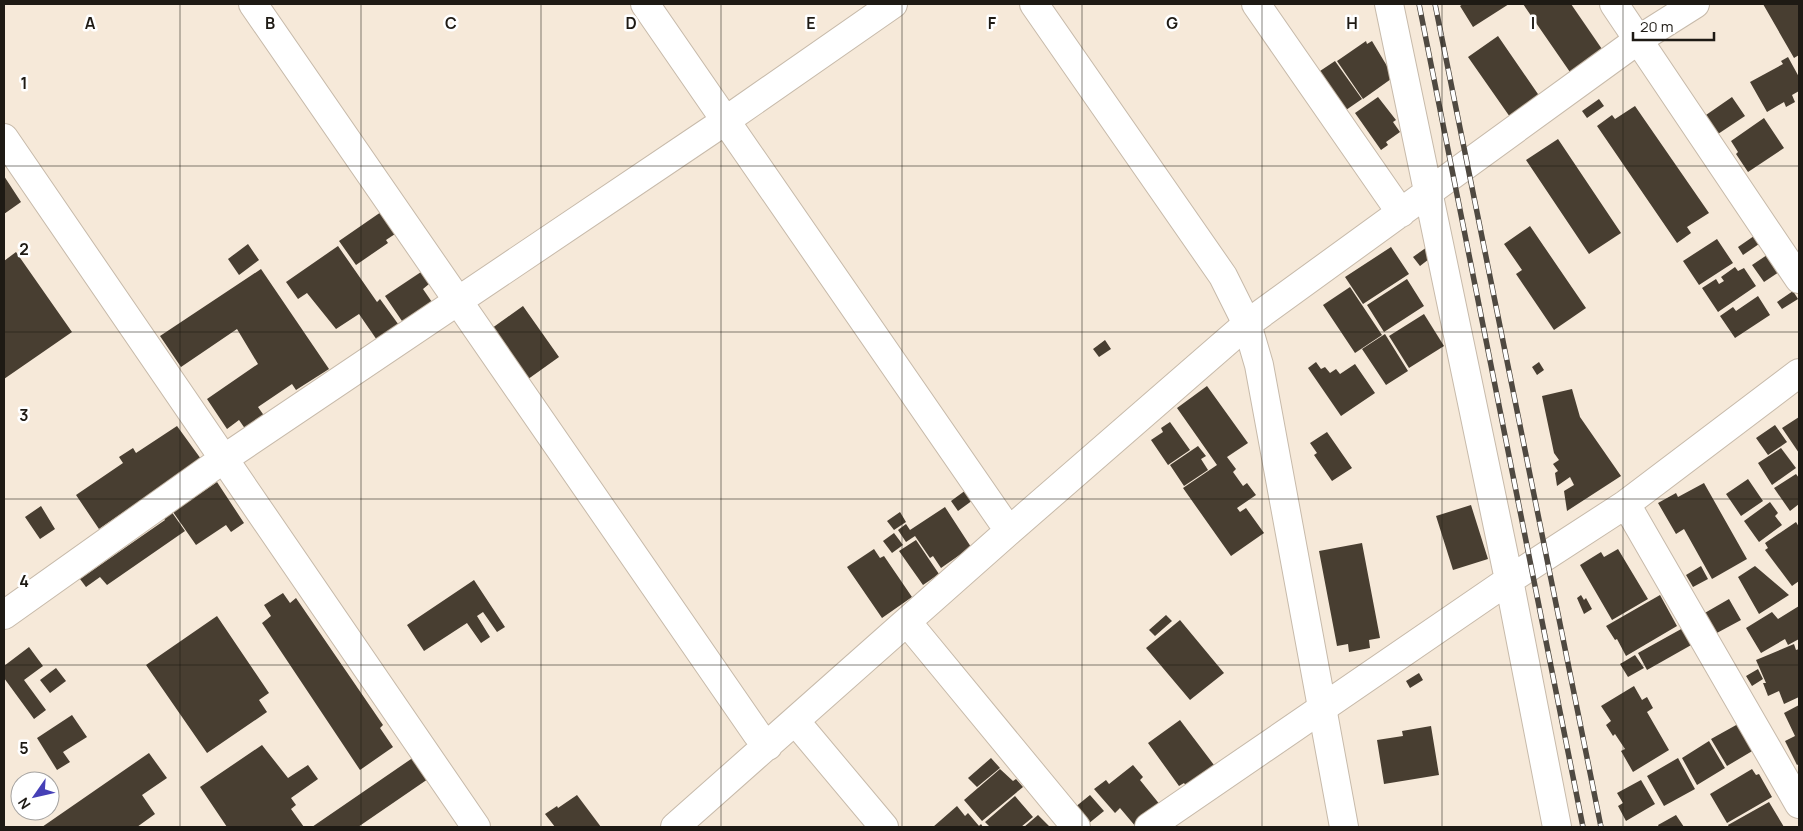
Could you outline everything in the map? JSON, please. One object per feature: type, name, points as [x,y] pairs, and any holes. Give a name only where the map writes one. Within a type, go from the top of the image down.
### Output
[{"type":"street","points":[[253,4],[757,734],[768,746]]},
{"type":"street","points":[[645,4],[1009,531]]},
{"type":"street","points":[[4,615],[222,460],[725,121],[893,4]]},
{"type":"street","points":[[1034,4],[1223,276],[1247,324],[1259,365],[1344,827]]},
{"type":"street","points":[[1256,4],[1401,212]]},
{"type":"street","points":[[1389,4],[1509,580],[1557,827]]},
{"type":"street","points":[[1614,4],[1799,279]]},
{"type":"street","points":[[675,827],[796,722],[1009,531],[1247,324],[1638,40],[1695,4]]},
{"type":"street","points":[[4,138],[222,460],[476,827]]},
{"type":"street","points":[[1149,827],[1509,580],[1626,504],[1799,373]]},
{"type":"street","points":[[1626,504],[1799,804]]},
{"type":"street","points":[[907,622],[1076,827]]},
{"type":"street","points":[[796,722],[884,827]]},
{"type":"building","points":[[1463,4],[1509,4],[1473,27],[1460,6]]},
{"type":"building","points":[[1523,4],[1571,4],[1604,52],[1572,75]]},
{"type":"building","points":[[1763,4],[1799,4],[1799,55],[1794,58]]},
{"type":"building","points":[[1498,36],[1540,97],[1510,117],[1468,57]]},
{"type":"building","points":[[1366,41],[1367,44],[1372,41],[1393,76],[1363,99],[1337,61]]},
{"type":"building","points":[[1788,57],[1799,77],[1799,91],[1792,95],[1795,102],[1786,107],[1784,102],[1767,112],[1750,82],[1783,64],[1781,61]]},
{"type":"building","points":[[1335,61],[1362,99],[1346,110],[1320,71]]},
{"type":"building","points":[[1378,97],[1396,120],[1393,122],[1400,132],[1386,142],[1388,145],[1381,150],[1355,113]]},
{"type":"building","points":[[1732,97],[1745,116],[1718,134],[1706,115]]},
{"type":"building","points":[[1599,99],[1604,106],[1587,118],[1582,111]]},
{"type":"building","points":[[1635,106],[1709,213],[1687,227],[1691,233],[1677,243],[1597,126],[1612,115],[1615,119]]},
{"type":"building","points":[[1764,118],[1784,148],[1748,172],[1736,154],[1738,152],[1731,141]]},
{"type":"building","points":[[1558,139],[1621,233],[1589,254],[1526,160]]},
{"type":"building","points":[[4,176],[21,202],[4,214]]},
{"type":"building","points":[[381,212],[395,234],[386,240],[388,243],[356,265],[339,241]]},
{"type":"building","points":[[1530,226],[1586,308],[1554,330],[1516,274],[1522,270],[1504,244]]},
{"type":"building","points":[[1754,236],[1759,244],[1743,255],[1738,247]]},
{"type":"building","points":[[1717,239],[1733,263],[1699,285],[1683,261]]},
{"type":"building","points":[[248,244],[259,260],[239,275],[228,259]]},
{"type":"building","points":[[338,246],[377,302],[380,299],[401,328],[379,343],[359,314],[336,329],[307,293],[298,299],[286,282]]},
{"type":"building","points":[[1391,247],[1409,274],[1363,304],[1345,277]]},
{"type":"building","points":[[1427,247],[1433,256],[1420,266],[1413,257]]},
{"type":"building","points":[[16,252],[72,332],[4,379],[4,261]]},
{"type":"building","points":[[1767,255],[1779,272],[1764,282],[1752,265]]},
{"type":"building","points":[[1735,267],[1738,271],[1744,268],[1756,286],[1718,312],[1702,288],[1716,279],[1719,284],[1724,281],[1721,277]]},
{"type":"building","points":[[261,269],[329,369],[296,390],[292,384],[258,407],[265,417],[246,430],[239,420],[227,429],[207,399],[258,364],[237,329],[181,367],[160,336]]},
{"type":"building","points":[[421,272],[429,284],[423,289],[434,305],[404,324],[385,296]]},
{"type":"building","points":[[1407,279],[1424,306],[1384,332],[1367,305]]},
{"type":"building","points":[[1350,287],[1382,335],[1355,353],[1323,305]]},
{"type":"building","points":[[1793,291],[1798,299],[1782,309],[1777,302]]},
{"type":"building","points":[[1758,296],[1770,315],[1735,338],[1720,316],[1733,307],[1736,311]]},
{"type":"building","points":[[523,306],[559,357],[524,382],[488,331]]},
{"type":"building","points":[[1424,314],[1444,346],[1409,368],[1389,336]]},
{"type":"building","points":[[1385,334],[1408,371],[1386,385],[1362,349]]},
{"type":"building","points":[[1105,340],[1111,349],[1099,357],[1093,349]]},
{"type":"building","points":[[1316,362],[1321,369],[1325,367],[1330,373],[1336,369],[1340,374],[1355,364],[1375,393],[1341,416],[1308,368]]},
{"type":"building","points":[[1539,362],[1544,370],[1537,375],[1532,367]]},
{"type":"building","points":[[1207,386],[1248,443],[1227,457],[1236,469],[1233,472],[1243,486],[1247,483],[1256,495],[1237,508],[1240,512],[1246,508],[1264,533],[1231,556],[1183,488],[1217,465],[1177,408]]},
{"type":"building","points":[[1572,389],[1580,417],[1621,476],[1567,511],[1564,491],[1574,485],[1570,477],[1557,486],[1555,473],[1558,471],[1553,464],[1559,460],[1554,453],[1542,396]]},
{"type":"building","points":[[1799,417],[1799,453],[1782,428]]},
{"type":"building","points":[[1170,422],[1190,450],[1168,465],[1151,440],[1163,432],[1161,428]]},
{"type":"building","points":[[1775,425],[1787,442],[1768,455],[1756,438]]},
{"type":"building","points":[[177,426],[201,459],[99,529],[76,495],[123,463],[119,457],[133,448],[136,453]]},
{"type":"building","points":[[1327,432],[1352,468],[1332,481],[1314,455],[1317,453],[1310,443]]},
{"type":"building","points":[[1198,446],[1206,456],[1201,459],[1208,470],[1184,486],[1170,465]]},
{"type":"building","points":[[1781,448],[1796,468],[1772,485],[1758,463]]},
{"type":"building","points":[[1796,474],[1799,478],[1799,504],[1790,511],[1774,488]]},
{"type":"building","points":[[1748,479],[1763,501],[1741,516],[1726,494]]},
{"type":"building","points":[[217,482],[244,523],[231,532],[226,525],[196,545],[173,512]]},
{"type":"building","points":[[1704,483],[1747,559],[1712,579],[1684,529],[1676,534],[1658,503],[1676,493],[1678,497]]},
{"type":"building","points":[[966,490],[973,500],[958,511],[951,501]]},
{"type":"building","points":[[1770,502],[1778,513],[1775,516],[1782,525],[1759,542],[1744,521]]},
{"type":"building","points":[[1471,505],[1488,559],[1453,570],[1436,516]]},
{"type":"building","points":[[41,506],[55,529],[40,539],[25,517]]},
{"type":"building","points":[[945,507],[971,547],[941,568],[933,556],[930,558],[915,536],[906,542],[898,530],[906,524],[910,530]]},
{"type":"building","points":[[171,511],[185,531],[107,585],[100,577],[86,587],[80,579],[165,520],[163,517]]},
{"type":"building","points":[[900,512],[906,522],[894,530],[887,521]]},
{"type":"building","points":[[1796,522],[1799,527],[1799,581],[1792,586],[1765,550],[1768,548],[1765,543]]},
{"type":"building","points":[[894,533],[903,545],[892,553],[883,541]]},
{"type":"building","points":[[916,540],[939,574],[923,585],[899,551]]},
{"type":"building","points":[[1362,543],[1380,638],[1369,640],[1370,648],[1349,652],[1348,644],[1337,646],[1319,551]]},
{"type":"building","points":[[874,549],[880,558],[884,556],[912,597],[882,618],[847,567]]},
{"type":"building","points":[[1618,549],[1648,599],[1612,620],[1580,565],[1601,552],[1604,557]]},
{"type":"building","points":[[1701,566],[1708,579],[1693,587],[1686,575]]},
{"type":"building","points":[[1755,566],[1789,595],[1759,614],[1738,577]]},
{"type":"building","points":[[474,580],[505,627],[497,632],[483,612],[477,616],[490,637],[481,643],[467,623],[424,651],[407,625]]},
{"type":"building","points":[[283,593],[290,603],[296,598],[383,725],[380,728],[393,747],[360,770],[262,623],[271,616],[264,605]]},
{"type":"building","points":[[1581,595],[1584,600],[1586,598],[1592,609],[1584,614],[1577,598]]},
{"type":"building","points":[[1660,595],[1677,626],[1626,656],[1617,639],[1615,640],[1606,626]]},
{"type":"building","points":[[1729,599],[1741,620],[1715,634],[1703,614]]},
{"type":"building","points":[[1799,606],[1799,639],[1788,645],[1785,639],[1761,653],[1746,628],[1772,612],[1778,619]]},
{"type":"building","points":[[1166,615],[1172,621],[1155,636],[1149,630]]},
{"type":"building","points":[[217,616],[269,693],[259,700],[267,712],[207,753],[146,665]]},
{"type":"building","points":[[1180,620],[1224,673],[1190,700],[1146,648]]},
{"type":"building","points":[[1683,628],[1693,644],[1647,670],[1638,653]]},
{"type":"building","points":[[1794,644],[1796,650],[1799,649],[1799,697],[1784,704],[1779,691],[1768,696],[1763,683],[1766,683],[1756,660]]},
{"type":"building","points":[[29,647],[43,666],[24,680],[46,710],[34,719],[4,678],[4,666]]},
{"type":"building","points":[[1635,655],[1644,668],[1628,677],[1620,664]]},
{"type":"building","points":[[56,668],[66,681],[50,693],[40,680]]},
{"type":"building","points":[[1758,669],[1763,679],[1752,686],[1746,676]]},
{"type":"building","points":[[1419,673],[1423,680],[1410,688],[1406,681]]},
{"type":"building","points":[[1634,686],[1642,700],[1647,697],[1653,708],[1647,712],[1669,750],[1633,772],[1621,751],[1625,749],[1606,725],[1611,721],[1601,706]]},
{"type":"building","points":[[1799,705],[1799,764],[1797,765],[1785,741],[1795,736],[1784,713]]},
{"type":"building","points":[[72,715],[87,737],[63,752],[70,762],[57,770],[37,738]]},
{"type":"building","points":[[1180,720],[1217,769],[1189,790],[1184,783],[1179,786],[1148,743]]},
{"type":"building","points":[[1738,724],[1754,750],[1727,766],[1711,739]]},
{"type":"building","points":[[1431,726],[1439,775],[1384,784],[1377,740],[1403,736],[1402,731]]},
{"type":"building","points":[[1709,741],[1725,768],[1697,785],[1682,758]]},
{"type":"building","points":[[262,745],[288,778],[308,765],[318,779],[291,798],[296,805],[291,809],[304,827],[227,827],[200,787]]},
{"type":"building","points":[[149,753],[167,778],[142,795],[155,814],[137,827],[42,827],[51,821],[60,821],[60,815]]},
{"type":"building","points":[[414,757],[428,779],[358,827],[312,827]]},
{"type":"building","points":[[991,758],[1000,768],[977,787],[968,778]]},
{"type":"building","points":[[1678,758],[1695,789],[1664,806],[1647,776]]},
{"type":"building","points":[[1133,765],[1143,777],[1140,780],[1161,806],[1136,827],[1120,808],[1115,813],[1094,789],[1106,780],[1109,784]]},
{"type":"building","points":[[1000,769],[1013,781],[1016,779],[1023,787],[982,821],[964,800]]},
{"type":"building","points":[[1752,769],[1756,775],[1759,774],[1772,797],[1727,823],[1710,794]]},
{"type":"building","points":[[1641,780],[1655,804],[1626,821],[1618,806],[1623,803],[1617,793]]},
{"type":"building","points":[[577,795],[601,827],[555,827],[545,814]]},
{"type":"building","points":[[1090,795],[1104,811],[1088,824],[1074,808]]},
{"type":"building","points":[[1015,796],[1033,817],[1021,827],[990,827],[985,822]]},
{"type":"building","points":[[1769,802],[1784,827],[1729,827],[1728,825]]},
{"type":"building","points":[[957,806],[965,816],[968,813],[979,826],[981,824],[983,827],[933,827]]},
{"type":"building","points":[[1038,815],[1050,827],[1024,827]]},
{"type":"building","points":[[1676,815],[1684,827],[1659,827],[1658,825]]},
{"type":"railway","points":[[1419,4],[1583,827]]},
{"type":"railway","points":[[1435,4],[1601,827]]}]
